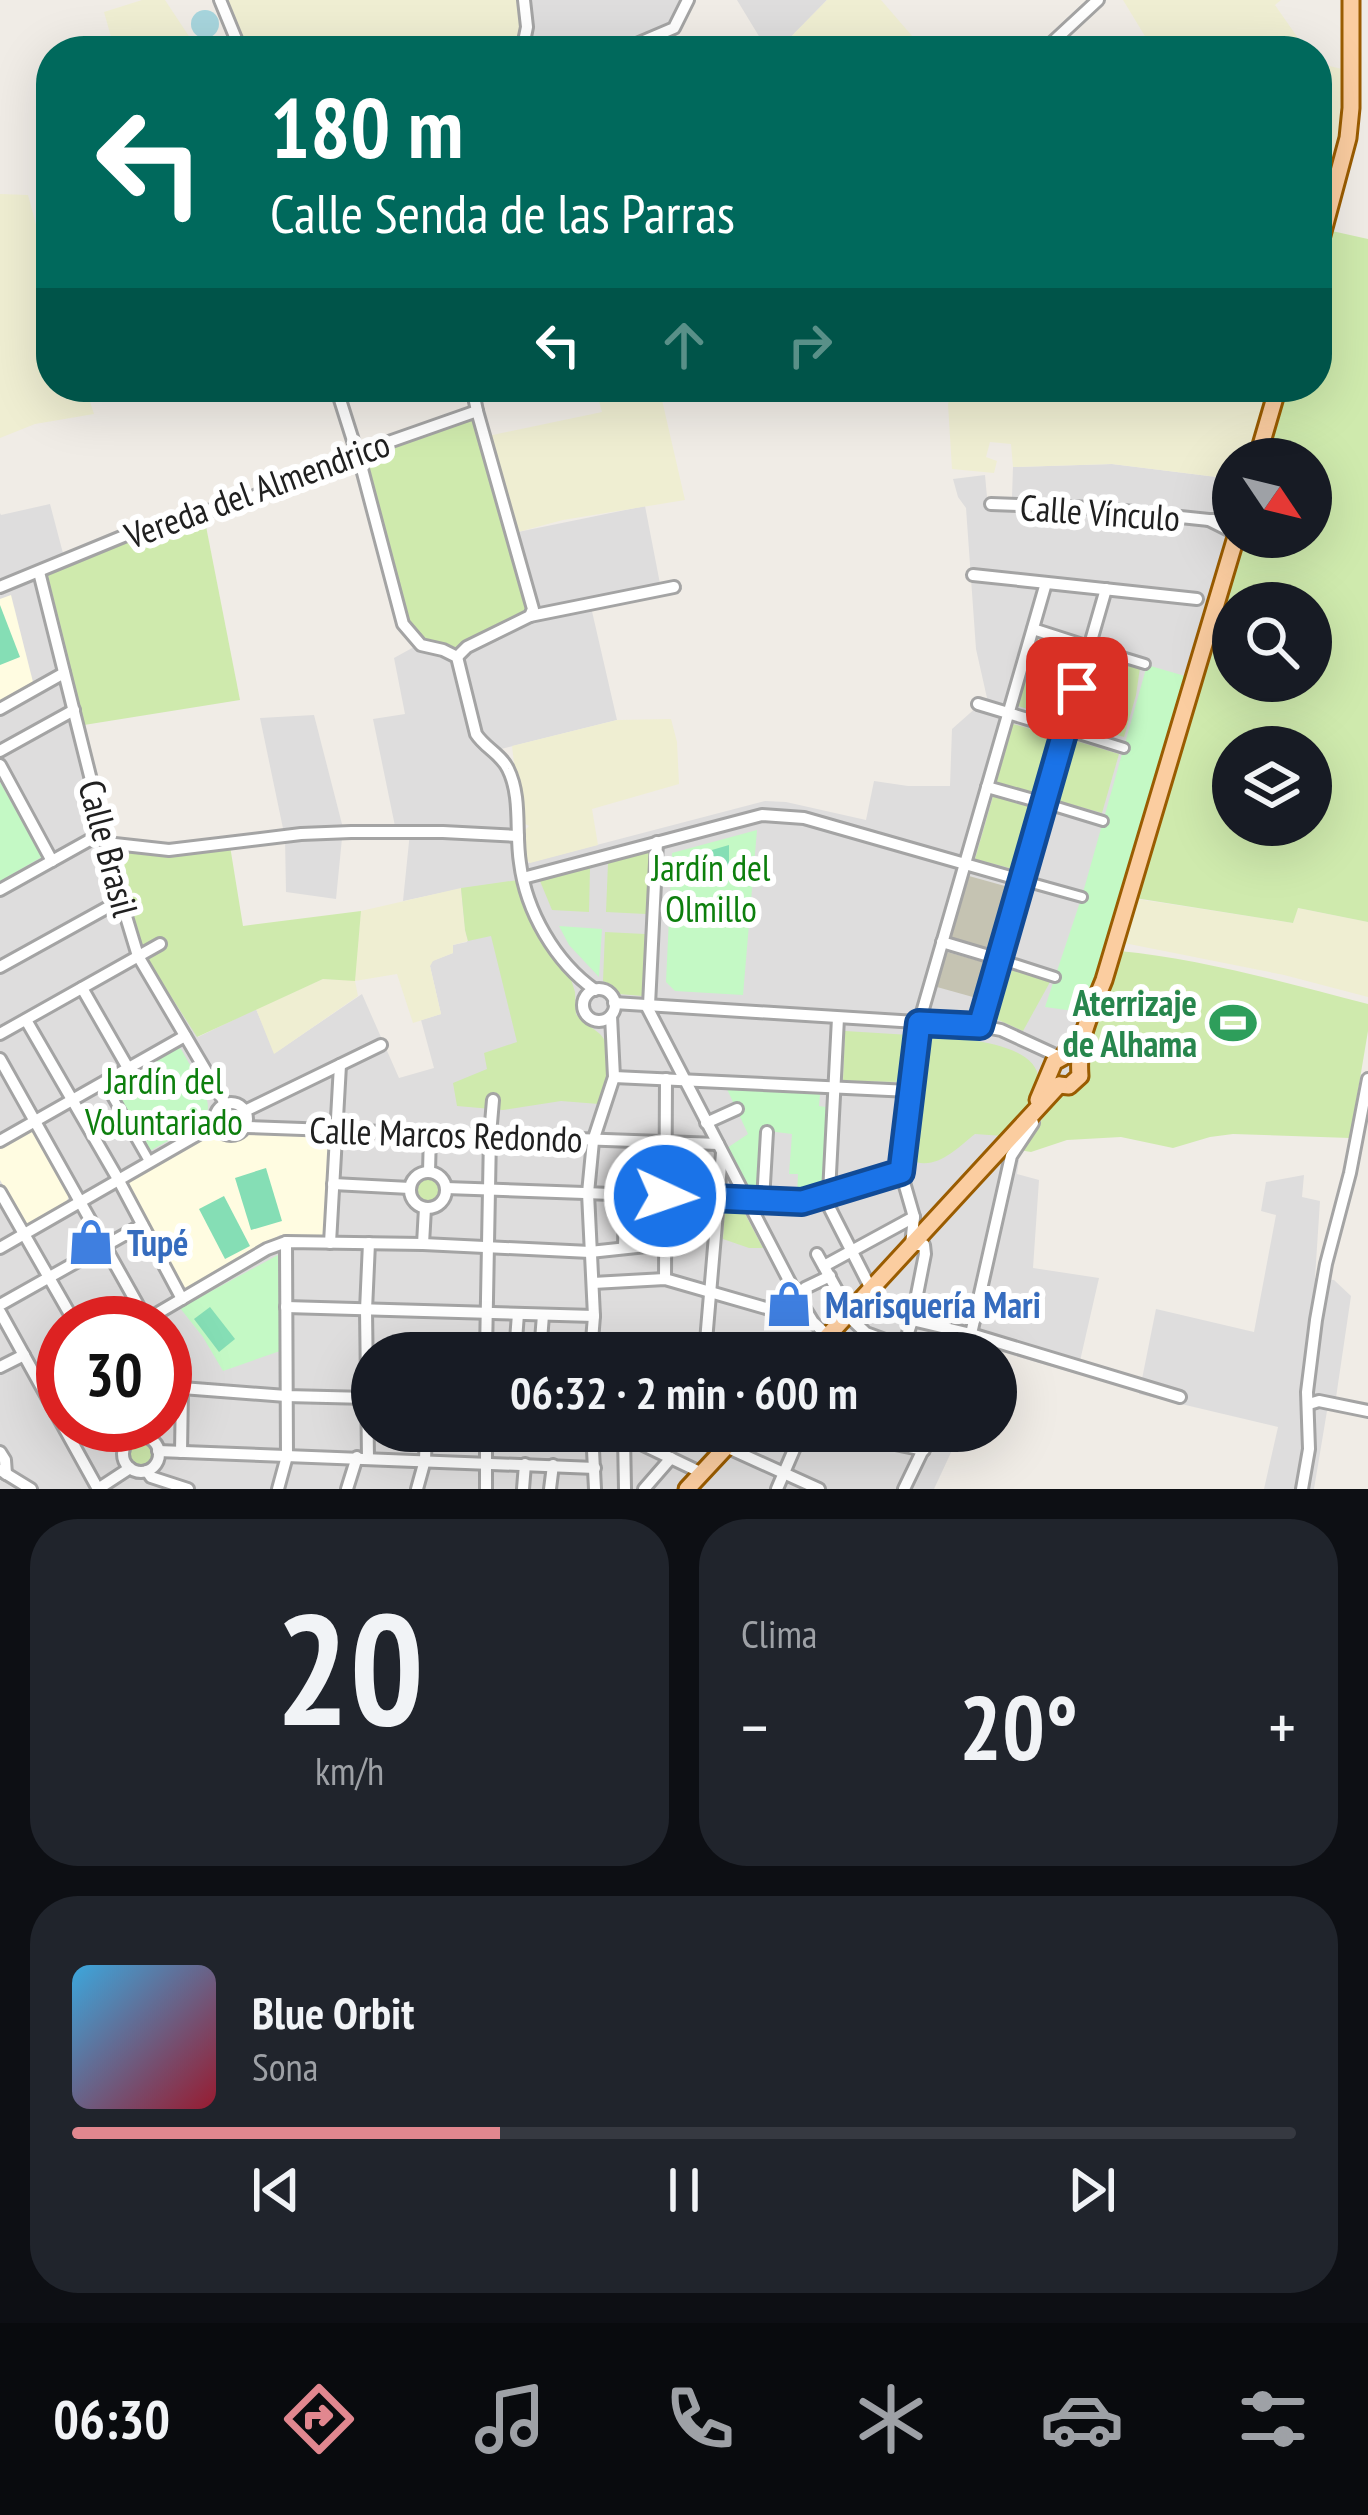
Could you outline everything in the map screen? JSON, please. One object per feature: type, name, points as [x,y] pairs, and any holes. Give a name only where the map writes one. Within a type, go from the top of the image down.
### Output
[{"type":"main road","points":[[1332,198],[1348,138],[1352,0]]},
{"type":"main road","points":[[1263,438],[1274,402]]},
{"type":"main road","points":[[832,1332],[1023,1124],[1061,1070],[1086,1023],[1104,980],[1230,558]]},
{"type":"main road","points":[[687,1489],[721,1452]]},
{"type":"street","points":[[220,0],[235,36]]},
{"type":"street","points":[[524,0],[525,36]]},
{"type":"street","points":[[655,36],[674,28],[688,0]]},
{"type":"street","points":[[1059,36],[1098,0]]},
{"type":"street","points":[[341,402],[404,624],[421,645],[458,657]]},
{"type":"street","points":[[476,402],[533,605],[530,616]]},
{"type":"street","name":"Vereda del Almendrico","points":[[0,587],[136,531],[244,501],[309,470],[477,411]]},
{"type":"street","name":"Calle Vínculo","points":[[991,504],[1095,508],[1212,522]]},
{"type":"street","name":"Calle Brasil","points":[[39,572],[138,956],[226,1105]]},
{"type":"street","points":[[974,575],[1197,599]]},
{"type":"street","points":[[908,1332],[925,1248],[911,1245],[914,1217],[901,1172],[919,1023],[1046,584]]},
{"type":"street","points":[[458,657],[467,647],[530,616],[674,587]]},
{"type":"street","points":[[980,1026],[1106,590]]},
{"type":"street","points":[[1033,629],[1145,664]]},
{"type":"street","points":[[458,657],[476,734],[510,772],[523,878],[550,945],[590,994]]},
{"type":"street","points":[[0,709],[64,673]]},
{"type":"street","points":[[978,704],[1124,748]]},
{"type":"street","points":[[0,751],[74,710]]},
{"type":"street","points":[[0,765],[52,861]]},
{"type":"street","points":[[987,787],[1103,821]]},
{"type":"street","points":[[523,878],[746,817],[781,815],[1082,897]]},
{"type":"street","points":[[0,890],[105,837],[169,850],[301,834],[518,836]]},
{"type":"street","points":[[657,842],[647,1005],[812,1322],[823,1332]]},
{"type":"street","points":[[0,967],[121,900]]},
{"type":"street","points":[[942,943],[1055,976]]},
{"type":"street","points":[[0,1034],[160,944]]},
{"type":"street","points":[[82,988],[128,1068]]},
{"type":"street","points":[[590,994],[608,993],[613,1010],[614,1077],[593,1141],[588,1193],[592,1332]]},
{"type":"street","points":[[590,994],[584,1012],[596,1021],[612,1048]]},
{"type":"street","points":[[596,1021],[613,1010],[647,1005],[980,1026],[1028,1044],[1061,1070],[1018,1142],[1006,1175],[970,1332]]},
{"type":"street","points":[[838,1018],[826,1194],[871,1289]]},
{"type":"street","points":[[26,1020],[180,1296]]},
{"type":"street","points":[[0,1142],[184,1036]]},
{"type":"street","points":[[245,1111],[381,1045]]},
{"type":"street","points":[[0,1059],[6,1083],[36,1121],[132,1296]]},
{"type":"street","points":[[330,1243],[340,1065]]},
{"type":"street","points":[[614,1077],[910,1091]]},
{"type":"street","points":[[665,1279],[666,1079]]},
{"type":"street","points":[[1302,1489],[1316,1320],[1368,1079]]},
{"type":"street","points":[[104,1082],[149,1162]]},
{"type":"street","points":[[487,1332],[494,1100]]},
{"type":"street","points":[[226,1105],[238,1105],[245,1111],[246,1126],[233,1135],[216,1124],[217,1114],[226,1105]]},
{"type":"street","points":[[706,1123],[737,1109]]},
{"type":"street","points":[[0,1248],[216,1124]]},
{"type":"street","name":"Calle Marcos Redondo","points":[[246,1126],[720,1148]]},
{"type":"street","points":[[764,1201],[766,1132]]},
{"type":"street","points":[[429,1172],[430,1133]]},
{"type":"street","points":[[707,1332],[720,1148]]},
{"type":"street","points":[[990,1161],[1001,1163],[1006,1175]]},
{"type":"street","points":[[429,1172],[438,1175],[446,1188],[439,1204],[425,1208],[413,1200],[410,1189],[419,1175],[429,1172]]},
{"type":"street","points":[[446,1188],[802,1202],[901,1172]]},
{"type":"street","points":[[333,1184],[410,1189]]},
{"type":"street","points":[[1,1194],[59,1296]]},
{"type":"street","points":[[624,1249],[625,1195]]},
{"type":"street","points":[[423,1244],[425,1208]]},
{"type":"street","points":[[806,1288],[823,1265],[914,1217]]},
{"type":"street","points":[[36,1376],[0,1309],[142,1225]]},
{"type":"street","points":[[187,1296],[286,1242],[590,1252],[665,1244]]},
{"type":"street","points":[[278,1489],[287,1456],[286,1242]]},
{"type":"street","points":[[367,1332],[369,1243]]},
{"type":"street","points":[[823,1265],[848,1314],[865,1332]]},
{"type":"street","points":[[593,1283],[665,1279],[812,1322]]},
{"type":"street","points":[[286,1307],[594,1316]]},
{"type":"street","points":[[517,1332],[518,1314]]},
{"type":"street","points":[[542,1332],[543,1315]]},
{"type":"street","points":[[912,1320],[962,1332]]},
{"type":"street","points":[[1017,1348],[1180,1397]]},
{"type":"street","points":[[0,1367],[24,1355]]},
{"type":"street","points":[[192,1389],[351,1398]]},
{"type":"street","points":[[1309,1404],[1318,1401],[1368,1411]]},
{"type":"street","points":[[0,1452],[5,1460],[3,1472],[31,1489]]},
{"type":"street","points":[[78,1452],[98,1489],[130,1468]]},
{"type":"street","points":[[124,1452],[130,1468],[148,1479],[188,1489]]},
{"type":"street","points":[[181,1452],[595,1468]]},
{"type":"street","points":[[347,1489],[363,1452]]},
{"type":"street","points":[[417,1489],[425,1452]]},
{"type":"street","points":[[486,1489],[487,1452]]},
{"type":"street","points":[[594,1452],[596,1489]]},
{"type":"street","points":[[622,1452],[626,1489]]},
{"type":"street","points":[[659,1452],[702,1472]]},
{"type":"street","points":[[731,1452],[819,1489]]},
{"type":"street","points":[[777,1489],[792,1452]]},
{"type":"street","points":[[904,1489],[923,1452]]},
{"type":"street","points":[[625,1468],[648,1485],[671,1458]]},
{"type":"street","points":[[523,1489],[525,1464]]},
{"type":"street","points":[[550,1489],[553,1465]]},
{"type":"shaded area","points":[[518,0],[691,0],[675,32],[665,36],[518,36]]},
{"type":"shaded area","points":[[737,0],[827,0],[792,36],[759,36]]},
{"type":"shaded area","points":[[1112,464],[1212,476],[1212,558],[1237,558],[1227,582],[1212,582],[1212,634],[1084,1078],[1078,1088],[1059,1097],[1015,1159],[1019,1160],[1017,1174],[1039,1180],[1033,1268],[1099,1278],[1077,1374],[1017,1357],[1017,1332],[351,1332],[351,1452],[951,1452],[934,1489],[0,1489],[0,513],[50,504],[64,557],[53,600],[138,945],[198,1037],[256,1009],[275,1053],[362,994],[399,1078],[434,1068],[421,1020],[441,1014],[430,966],[453,953],[453,945],[467,942],[460,889],[403,901],[410,832],[396,831],[373,719],[405,714],[394,658],[423,642],[508,534],[645,506],[662,594],[591,607],[617,720],[497,750],[505,757],[524,864],[765,801],[866,820],[874,781],[950,786],[952,729],[987,698],[976,649],[966,508],[953,479],[985,475],[987,497],[1012,497],[1013,467]]},
{"type":"shaded area","points":[[11,595],[34,686],[0,705],[0,599]]},
{"type":"shaded area","points":[[314,715],[343,828],[336,899],[286,892],[285,838],[260,718]]},
{"type":"shaded area","points":[[969,876],[1012,888],[994,951],[951,939]]},
{"type":"shaded area","points":[[947,952],[990,964],[980,999],[937,987]]},
{"type":"shaded area","points":[[30,1131],[69,1195],[66,1204],[28,1225],[0,1180],[0,1148]]},
{"type":"shaded area","points":[[247,1132],[329,1136],[326,1233],[280,1235],[181,1288],[126,1183],[216,1133],[231,1139]]},
{"type":"shaded area","points":[[1304,1175],[1302,1197],[1320,1201],[1315,1278],[1334,1280],[1351,1296],[1334,1411],[1327,1411],[1314,1489],[1264,1489],[1278,1427],[1139,1394],[1156,1309],[1254,1332],[1276,1215],[1261,1211],[1266,1182]]},
{"type":"green space","points":[[142,0],[165,0],[189,36],[111,36],[104,12]]},
{"type":"green space","points":[[224,0],[518,0],[521,25],[520,36],[239,36]]},
{"type":"green space","points":[[827,0],[881,0],[912,36],[792,36]]},
{"type":"green space","points":[[1123,0],[1281,0],[1275,5],[1297,36],[1145,36]]},
{"type":"green space","points":[[1332,67],[1342,69],[1338,154],[1332,175]]},
{"type":"green space","points":[[0,194],[28,195],[36,225],[36,402],[90,402],[94,414],[35,424],[0,438]]},
{"type":"green space","points":[[1332,231],[1368,239],[1368,922],[1298,908],[1293,923],[1135,898],[1212,634],[1212,702],[1332,702],[1332,582],[1227,582],[1237,558],[1332,558],[1332,438],[1269,438],[1280,402],[1332,402]]},
{"type":"green space","points":[[599,402],[662,402],[685,500],[514,533],[488,436],[602,412]]},
{"type":"green space","points":[[949,402],[1268,402],[1257,438],[1212,438],[1212,476],[1112,464],[1013,467],[1011,444],[990,442],[986,457],[997,461],[994,473],[952,469]]},
{"type":"green space","points":[[476,417],[529,607],[525,615],[454,649],[423,642],[408,626],[361,455]]},
{"type":"green space","points":[[204,516],[240,700],[84,725],[47,572]]},
{"type":"green space","points":[[0,605],[20,657],[0,665]]},
{"type":"green space","points":[[1038,638],[1080,651],[1060,719],[1018,706]]},
{"type":"green space","points":[[1101,656],[1140,668],[1124,737],[1081,725]]},
{"type":"green space","points":[[1147,665],[1185,676],[1111,936],[1081,1012],[1045,1007],[1082,896]]},
{"type":"green space","points":[[671,719],[679,784],[592,809],[598,845],[530,863],[526,859],[525,830],[529,826],[521,822],[512,746],[617,720]]},
{"type":"green space","points":[[1013,724],[1055,736],[1039,794],[996,783]]},
{"type":"green space","points":[[1076,741],[1119,754],[1102,813],[1059,801]]},
{"type":"green space","points":[[0,782],[42,857],[0,881]]},
{"type":"green space","points":[[993,796],[1035,808],[1017,870],[975,859]]},
{"type":"green space","name":"Jardín del Olmillo","points":[[757,830],[743,995],[675,991],[666,982],[672,853]]},
{"type":"green space","points":[[729,845],[729,874],[693,874],[688,857]]},
{"type":"green space","points":[[230,846],[243,926],[361,911],[355,981],[323,979],[197,1037],[138,945],[115,850],[166,855]]},
{"type":"green space","points":[[649,852],[646,914],[606,912],[608,863]]},
{"type":"green space","points":[[590,868],[589,912],[552,910],[540,881]]},
{"type":"green space","points":[[518,880],[544,947],[571,979],[576,1014],[600,1034],[609,1050],[608,1078],[599,1104],[561,1101],[503,1110],[457,1106],[453,1083],[487,1069],[484,1053],[517,1042],[491,936],[468,941],[461,888]]},
{"type":"green space","points":[[461,888],[468,941],[453,945],[453,953],[430,966],[441,1014],[413,1023],[397,974],[355,981],[358,996],[274,1054],[256,1009],[323,979],[354,980],[361,911]]},
{"type":"green space","points":[[1137,899],[1293,923],[1297,908],[1368,922],[1368,997],[1124,943]]},
{"type":"green space","points":[[559,926],[602,929],[599,977],[569,945]]},
{"type":"green space","points":[[605,932],[645,934],[642,996],[619,994],[603,981]]},
{"type":"green space","points":[[1119,951],[1213,966],[1368,1004],[1350,1138],[1233,1134],[1173,1148],[1121,1137],[1067,1140],[1031,1152],[1019,1150],[1059,1097],[1078,1088],[1084,1078],[1084,1051]]},
{"type":"green space","points":[[1012,970],[1050,982],[1023,1031],[996,1019]]},
{"type":"green space","points":[[845,1031],[910,1035],[903,1082],[843,1081]]},
{"type":"green space","points":[[929,1036],[1016,1052],[1037,1073],[1037,1089],[1003,1136],[975,1134],[943,1158],[926,1163],[907,1158],[918,1064],[926,1064]]},
{"type":"green space","name":"Jardín del Voluntariado","points":[[177,1048],[204,1091],[207,1113],[148,1152],[110,1086]]},
{"type":"green space","points":[[726,1087],[820,1094],[819,1106],[826,1107],[819,1190],[797,1195],[798,1174],[789,1174],[792,1134],[761,1130],[756,1194],[752,1194],[727,1148],[748,1134]]},
{"type":"green space","points":[[266,1168],[282,1221],[251,1230],[235,1178]]},
{"type":"green space","points":[[428,1175],[439,1179],[443,1190],[439,1201],[428,1205],[417,1201],[413,1190],[417,1179]]},
{"type":"green space","points":[[224,1196],[250,1246],[225,1259],[199,1209]]},
{"type":"green space","points":[[725,1207],[742,1208],[763,1248],[723,1239]]},
{"type":"green space","points":[[278,1255],[280,1351],[223,1371],[192,1323],[192,1302]]},
{"type":"green space","points":[[210,1307],[235,1339],[219,1352],[194,1319]]},
{"type":"green space","points":[[126,1452],[156,1452],[147,1469],[135,1469],[127,1461]]},
{"type":"water","points":[[200,11],[210,11],[218,19],[212,36],[198,36],[192,29],[192,19]]},
{"type":"place","name":"Aterrizaje de Alhama","points":[[1233,1023]]},
{"type":"place","name":"Tupé","points":[[91,1242]]},
{"type":"place","name":"Marisquería Mari","points":[[789,1304]]},
{"type":"route","points":[[665,1196],[802,1202],[901,1172],[919,1023],[980,1026],[1077,688]]}]
